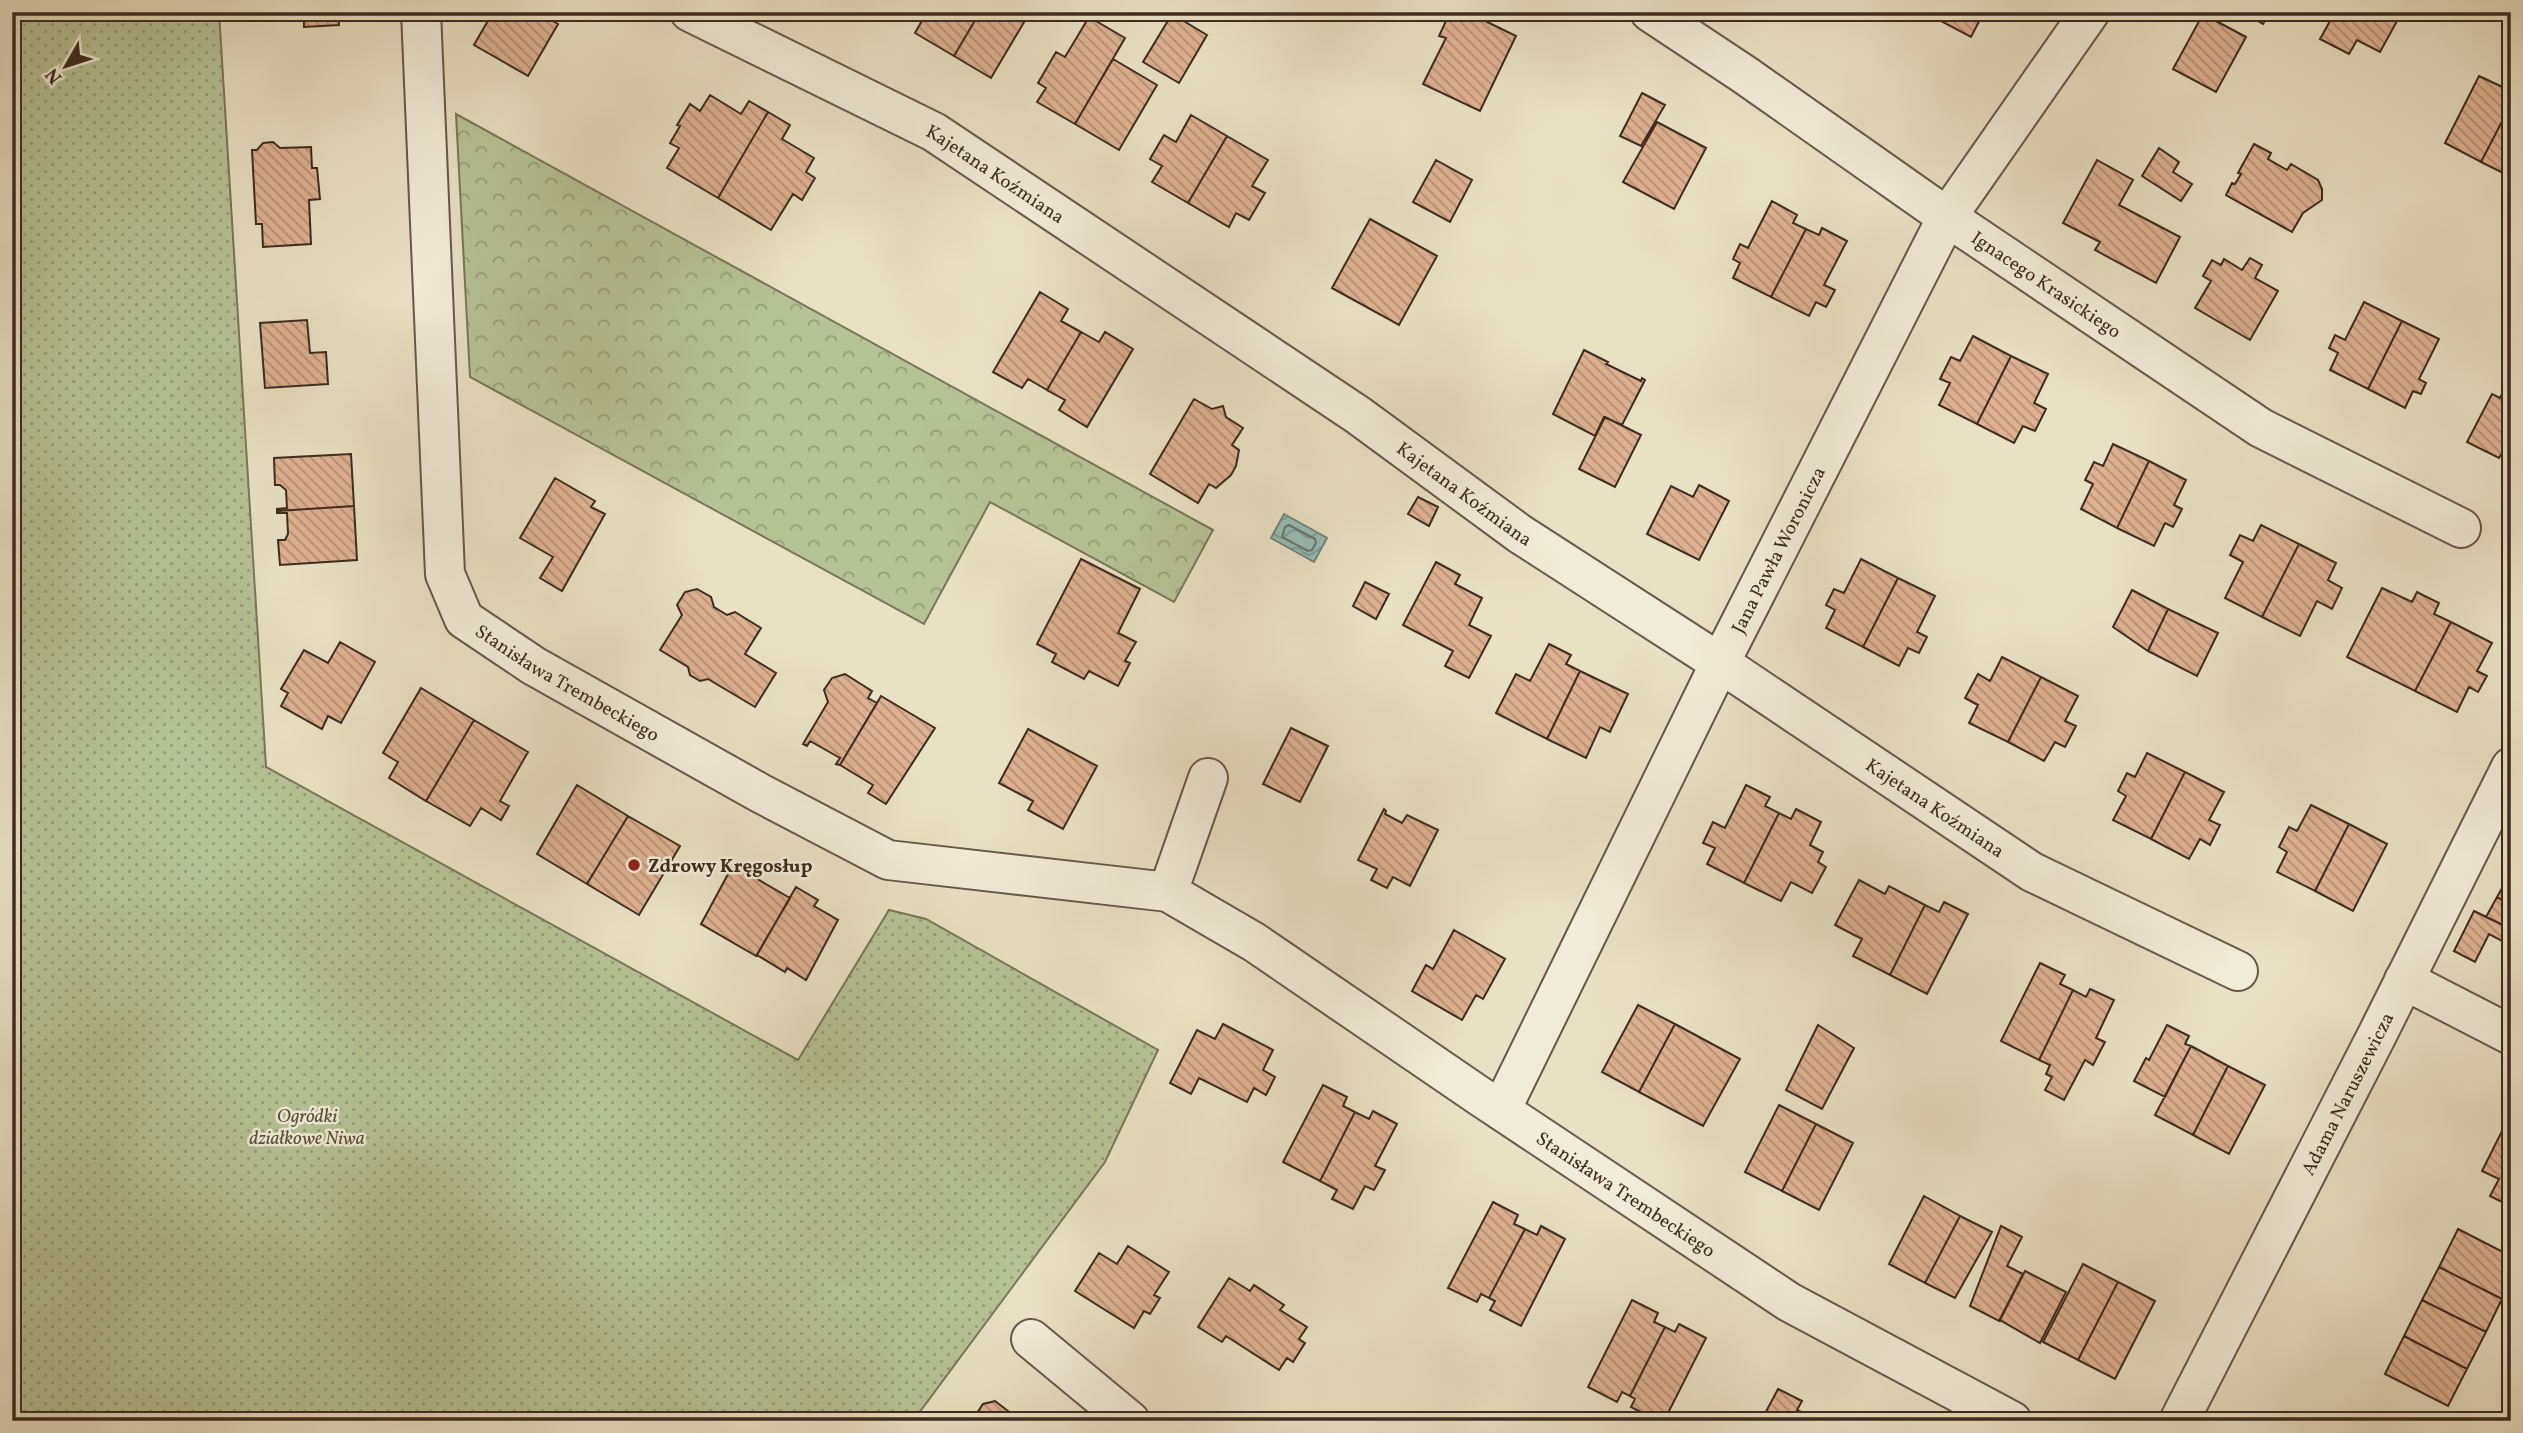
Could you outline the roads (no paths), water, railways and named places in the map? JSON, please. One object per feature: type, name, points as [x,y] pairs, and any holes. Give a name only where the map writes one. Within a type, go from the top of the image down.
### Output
[{"type":"street","name":"Stanisława Trembeckiego","points":[[421,12],[445,575],[464,619],[534,666],[760,793],[888,860],[1168,892],[1254,942],[1789,1303],[2012,1421]]},
{"type":"street","name":"Kajetana Koźmiana","points":[[690,12],[934,132],[1359,415],[1520,534],[1720,663],[2032,872],[2238,971]]},
{"type":"street","name":"Ignacego Krasickiego","points":[[1650,12],[1745,75],[1947,217],[2261,428],[2461,528]]},
{"type":"street","name":"Jana Pawła Woronicza","points":[[1501,1110],[1720,663],[1947,217],[2090,12]]},
{"type":"street","name":"Adama Naruszewicza","points":[[2179,1421],[2511,767]]},
{"type":"street","points":[[1168,892],[1208,778]]},
{"type":"street","points":[[2404,980],[2511,1035]]},
{"type":"street","points":[[1031,1339],[1130,1421]]},
{"type":"water","points":[[1284,514],[1327,538],[1314,562],[1271,538]]},
{"type":"place","name":"Zdrowy Kręgosłup","points":[[634,865]]},
{"type":"park label","name":"Ogródki działkowe Niwa","points":[[307,1126]]}]
